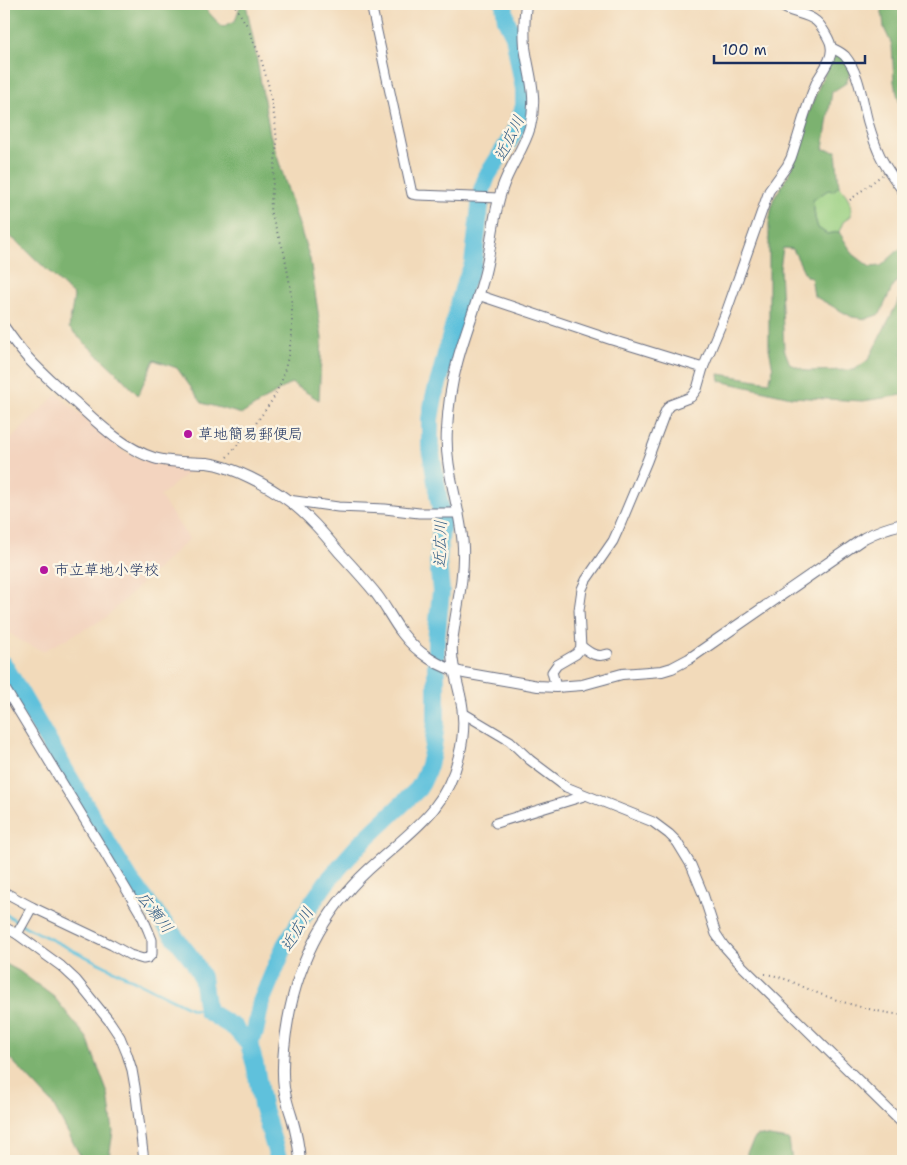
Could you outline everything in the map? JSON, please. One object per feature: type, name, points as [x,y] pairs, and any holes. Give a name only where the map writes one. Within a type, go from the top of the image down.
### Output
[{"type":"street","points":[[371,4],[412,194],[494,198]]},
{"type":"street","points":[[300,1161],[294,1123],[284,1090],[283,1069],[284,1043],[291,1004],[300,973],[322,926],[347,891],[376,862],[422,824],[434,811],[454,774],[459,756],[464,726],[452,658],[452,647],[463,553],[462,534],[454,514],[446,436],[457,361],[486,267],[494,218],[494,198],[524,144],[530,129],[534,98],[524,31],[526,4]]},
{"type":"street","points":[[778,4],[788,10],[817,21],[832,48],[845,57],[852,68],[861,92],[868,124],[879,152],[903,191]]},
{"type":"street","points":[[556,687],[552,672],[554,668],[578,651],[581,646],[579,610],[584,584],[613,541],[647,461],[666,410],[670,405],[688,399],[697,389],[703,368],[722,324],[769,191],[791,158],[813,90],[832,48]]},
{"type":"street","points":[[478,295],[703,368]]},
{"type":"street","points":[[4,327],[28,358],[106,430],[136,451],[155,458],[219,466],[252,479],[288,500],[314,523],[372,588],[403,634],[417,650],[454,671],[538,686],[556,687],[582,685],[622,674],[672,668],[689,659],[864,538],[887,527],[903,524]]},
{"type":"street","points":[[288,500],[338,507],[454,514]]},
{"type":"street","points":[[581,646],[593,655],[603,656],[608,654]]},
{"type":"street","points":[[4,687],[142,916],[152,940],[152,954],[148,958],[137,958],[4,892]]},
{"type":"street","points":[[463,713],[510,741],[530,760],[566,787],[584,796],[653,822],[669,834],[681,848],[691,865],[716,934],[724,946],[903,1124]]},
{"type":"street","points":[[496,823],[584,796]]},
{"type":"street","points":[[17,934],[32,907]]},
{"type":"street","points":[[4,927],[17,934],[61,966],[76,980],[120,1037],[127,1054],[136,1088],[144,1161]]},
{"type":"path","points":[[219,466],[254,426],[273,399],[282,380],[292,335],[290,285],[284,252],[270,211],[277,143],[275,121],[268,83],[260,59],[246,24],[234,4]]},
{"type":"path","points":[[850,200],[889,170]]},
{"type":"path","points":[[750,973],[770,975],[788,980],[819,994],[855,1006],[903,1016]]},
{"type":"shaded area","points":[[57,394],[121,450],[156,464],[193,468],[160,496],[189,539],[104,619],[43,651],[21,641],[4,629],[4,446]]},
{"type":"green space","points":[[4,4],[201,4],[222,27],[235,21],[240,4],[246,4],[270,134],[310,259],[322,338],[319,400],[291,383],[242,414],[202,403],[177,368],[154,360],[138,395],[69,328],[74,296],[20,244],[4,232]]},
{"type":"green space","points":[[877,4],[903,4],[903,117],[894,82],[892,45],[884,28],[881,7]]},
{"type":"green space","points":[[836,53],[852,61],[846,83],[832,92],[823,149],[836,151],[839,186],[833,191],[828,190],[813,200],[818,228],[827,234],[839,232],[853,254],[870,267],[881,266],[903,246],[903,272],[892,288],[880,314],[866,319],[852,317],[814,296],[811,277],[806,276],[793,249],[783,248],[780,268],[784,349],[790,364],[807,371],[854,370],[868,360],[903,292],[903,395],[863,401],[791,397],[720,381],[719,374],[769,382],[773,369],[769,348],[769,223],[773,200],[790,172],[804,124],[822,79]]},
{"type":"green space","points":[[839,186],[849,200],[851,216],[843,222],[839,232],[827,234],[818,228],[813,200],[828,190],[833,191]]},
{"type":"green space","points":[[4,963],[19,971],[54,997],[87,1038],[108,1094],[113,1132],[109,1157],[83,1161],[52,1103],[4,1053]]},
{"type":"green space","points":[[757,1135],[789,1140],[792,1161],[747,1161],[747,1152]]},
{"type":"waterway","name":"近広川","points":[[249,1044],[255,1032],[261,1002],[285,945],[326,883],[343,863],[359,845],[418,789],[426,774],[431,756],[436,721],[436,641],[441,591],[438,562],[442,518],[430,446],[430,419],[434,397],[463,289],[473,264],[482,190],[487,176],[518,125],[524,106],[524,89],[514,36],[506,20],[504,4]]},
{"type":"waterway","name":"広瀬川","points":[[4,665],[130,880],[193,960],[202,977],[207,1011],[235,1028],[249,1044],[262,1105],[279,1161]]},
{"type":"waterway","points":[[4,913],[26,927],[192,1009],[207,1011]]},
{"type":"place","name":"草地簡易郵便局","points":[[188,434]]},
{"type":"place","name":"市立草地小学校","points":[[44,570]]}]
